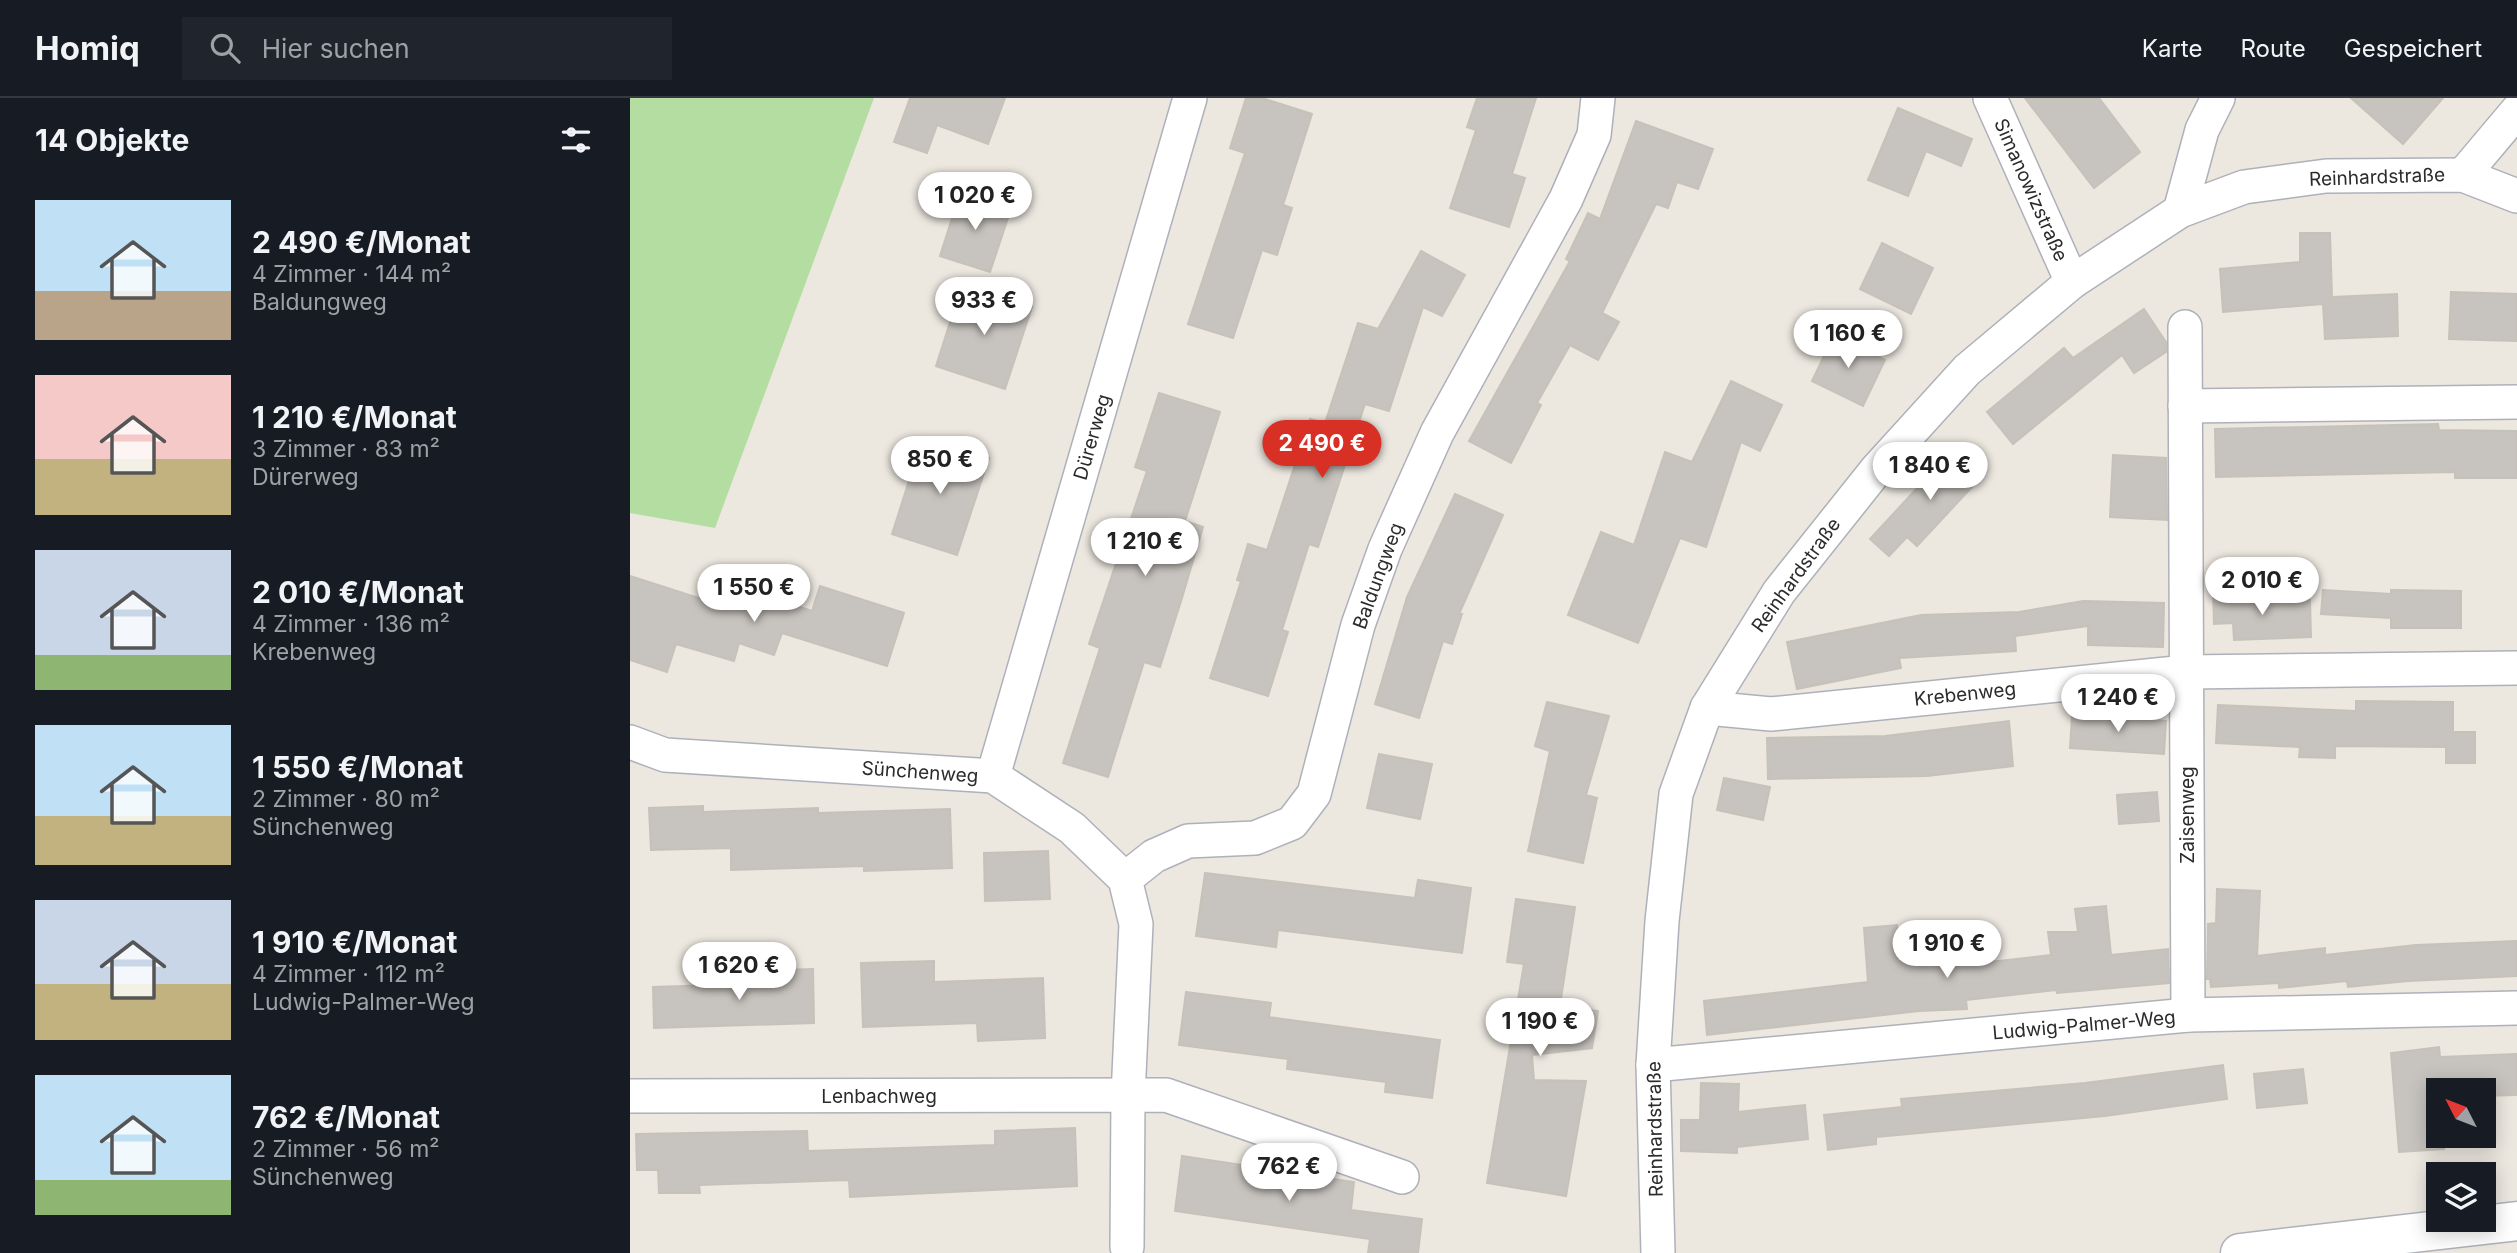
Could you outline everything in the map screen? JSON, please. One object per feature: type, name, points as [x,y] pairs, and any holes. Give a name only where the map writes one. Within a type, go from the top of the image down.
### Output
[{"type":"street","name":"Dürerweg","points":[[993,776],[1190,98]]},
{"type":"street","name":"Baldungweg","points":[[1125,878],[1154,856],[1188,841],[1255,838],[1292,823],[1314,794],[1359,625],[1385,549],[1437,433],[1566,200],[1594,135],[1598,98]]},
{"type":"street","name":"Simanowizstraße","points":[[1990,98],[2072,282]]},
{"type":"street","points":[[2180,211],[2202,130],[2218,98]]},
{"type":"street","points":[[2463,174],[2517,111]]},
{"type":"street","name":"Reinhardstraße","points":[[1658,1253],[1653,1065],[1662,921],[1676,794],[1707,708],[1779,592],[1877,469],[1967,370],[2072,282],[2180,211],[2244,187],[2312,178],[2463,174],[2517,196]]},
{"type":"street","name":"Zaisenweg","points":[[2185,327],[2188,1015]]},
{"type":"street","points":[[2185,406],[2517,402]]},
{"type":"street","name":"Krebenweg","points":[[1707,708],[1771,714],[2186,671],[2517,668]]},
{"type":"street","name":"Sünchenweg","points":[[630,742],[665,755],[993,776],[1072,828],[1125,878]]},
{"type":"street","points":[[1121,1251],[1136,924],[1125,878]]},
{"type":"street","name":"Ludwig-Palmer-Weg","points":[[1653,1065],[2188,1015],[2517,1008]]},
{"type":"street","points":[[1128,1096],[1166,1095],[1402,1177]]},
{"type":"street","name":"Lenbachweg","points":[[630,1096],[1128,1096]]},
{"type":"street","points":[[2240,1253],[2517,1221]]},
{"type":"green space","points":[[630,98],[874,98],[715,528],[630,513]]},
{"type":"building","points":[[910,98],[1005,98],[988,144],[937,125],[927,153],[894,142]]},
{"type":"building","points":[[1246,98],[1262,98],[1312,114],[1283,205],[1292,208],[1277,255],[1262,250],[1233,338],[1188,324],[1245,153],[1230,148]]},
{"type":"building","points":[[1477,98],[1536,98],[1512,174],[1525,178],[1509,227],[1450,208],[1476,130],[1467,127]]},
{"type":"building","points":[[2025,98],[2099,98],[2140,152],[2094,188]]},
{"type":"building","points":[[2351,98],[2443,98],[2403,144]]},
{"type":"building","points":[[1898,108],[1972,139],[1961,166],[1926,151],[1908,196],[1868,180]]},
{"type":"building","points":[[1636,121],[1713,149],[1698,189],[1677,182],[1668,208],[1656,204],[1602,313],[1619,322],[1598,360],[1570,345],[1537,403],[1541,405],[1511,463],[1469,441],[1570,261],[1566,259],[1588,213],[1600,219]]},
{"type":"building","points":[[960,193],[1011,209],[990,272],[940,256]]},
{"type":"building","points":[[2300,233],[2330,233],[2332,297],[2397,294],[2398,336],[2325,339],[2323,304],[2223,312],[2220,269],[2300,262]]},
{"type":"building","points":[[1882,243],[1933,268],[1911,314],[1860,289]]},
{"type":"building","points":[[1421,251],[1465,275],[1442,316],[1423,307],[1389,411],[1365,404],[1318,547],[1309,544],[1282,630],[1288,632],[1268,696],[1210,678],[1241,581],[1237,580],[1248,544],[1267,550],[1310,419],[1325,423],[1358,323],[1378,329]]},
{"type":"building","points":[[962,285],[1032,307],[1005,389],[936,366]]},
{"type":"building","points":[[2451,292],[2517,294],[2517,341],[2449,339]]},
{"type":"building","points":[[2144,309],[2166,342],[2166,352],[2134,373],[2122,355],[2013,444],[1987,412],[2064,348],[2073,358]]},
{"type":"building","points":[[1834,335],[1885,360],[1863,406],[1812,381]]},
{"type":"building","points":[[1731,381],[1782,405],[1760,451],[1741,442],[1706,547],[1680,538],[1638,643],[1568,615],[1601,532],[1634,545],[1665,452],[1692,462]]},
{"type":"building","points":[[1159,393],[1220,412],[1185,521],[1203,527],[1182,598],[1160,667],[1144,662],[1108,777],[1063,763],[1100,648],[1089,644],[1147,471],[1135,467]]},
{"type":"building","points":[[2438,424],[2439,430],[2517,431],[2517,478],[2455,478],[2455,472],[2216,477],[2215,429]]},
{"type":"building","points":[[923,437],[989,458],[957,555],[892,534]]},
{"type":"building","points":[[1956,446],[1985,473],[1917,546],[1907,537],[1889,556],[1870,539]]},
{"type":"building","points":[[2113,455],[2166,458],[2167,520],[2110,517]]},
{"type":"building","points":[[1455,494],[1503,515],[1459,614],[1462,614],[1452,644],[1443,641],[1419,718],[1375,704],[1407,597]]},
{"type":"building","points":[[630,576],[714,603],[720,586],[758,598],[759,593],[812,611],[820,586],[904,613],[887,666],[782,633],[774,655],[739,643],[734,661],[676,644],[667,672],[630,660]]},
{"type":"building","points":[[2243,589],[2244,602],[2310,600],[2311,637],[2234,640],[2233,623],[2214,624],[2213,590]]},
{"type":"building","points":[[2323,590],[2391,594],[2391,590],[2461,591],[2461,628],[2391,628],[2391,618],[2321,614]]},
{"type":"building","points":[[2083,601],[2164,603],[2163,647],[2088,645],[2088,626],[2015,636],[2016,651],[1899,658],[1901,668],[1797,689],[1787,642],[1921,615],[2019,612]]},
{"type":"building","points":[[2356,701],[2453,702],[2453,732],[2475,732],[2475,763],[2446,763],[2446,747],[2335,746],[2335,758],[2299,757],[2300,747],[2216,743],[2218,705],[2356,711]]},
{"type":"building","points":[[1547,702],[1609,716],[1586,795],[1597,798],[1583,863],[1528,851],[1550,751],[1535,746]]},
{"type":"building","points":[[2072,715],[2166,721],[2164,754],[2070,748]]},
{"type":"building","points":[[2009,721],[2013,766],[1927,776],[1768,779],[1767,738],[1885,736]]},
{"type":"building","points":[[1379,754],[1432,764],[1420,819],[1367,808]]},
{"type":"building","points":[[1724,778],[1770,787],[1763,820],[1717,810]]},
{"type":"building","points":[[2157,792],[2159,821],[2119,824],[2117,795]]},
{"type":"building","points":[[703,806],[703,812],[818,808],[818,813],[950,809],[952,868],[864,871],[864,866],[731,870],[731,848],[651,850],[649,808]]},
{"type":"building","points":[[1048,851],[1050,899],[985,901],[984,853]]},
{"type":"building","points":[[1205,873],[1415,898],[1418,880],[1471,888],[1462,953],[1278,930],[1276,947],[1196,936]]},
{"type":"building","points":[[2217,889],[2260,891],[2257,956],[2325,948],[2325,955],[2416,945],[2517,941],[2517,976],[2348,987],[2347,981],[2279,988],[2279,983],[2211,987],[2210,979],[2207,979],[2208,924],[2216,923]]},
{"type":"building","points":[[1516,899],[1575,907],[1560,1005],[1598,1011],[1592,1048],[1532,1055],[1534,1080],[1586,1081],[1566,1196],[1487,1183],[1524,964],[1507,962]]},
{"type":"building","points":[[2106,906],[2111,955],[2168,949],[2169,983],[2057,993],[2056,990],[1966,1000],[1967,1009],[1919,1011],[1707,1035],[1704,1001],[1868,982],[1864,928],[1897,925],[1900,959],[1953,954],[1954,966],[2051,955],[2048,932],[2078,932],[2075,909]]},
{"type":"building","points":[[934,961],[934,982],[1043,978],[1045,1038],[978,1041],[977,1023],[863,1027],[861,963]]},
{"type":"building","points":[[813,969],[814,1023],[654,1028],[653,987],[745,984],[745,971]]},
{"type":"building","points":[[1186,992],[1271,1003],[1269,1017],[1440,1040],[1432,1098],[1385,1092],[1386,1082],[1287,1069],[1288,1059],[1179,1045]]},
{"type":"building","points":[[2439,1047],[2440,1057],[2517,1054],[2517,1095],[2496,1096],[2496,1078],[2426,1078],[2426,1148],[2444,1149],[2399,1152],[2391,1053]]},
{"type":"building","points":[[2223,1065],[2227,1099],[2105,1116],[1876,1137],[1876,1144],[1828,1150],[1824,1115],[1902,1107],[1901,1099],[2085,1083]]},
{"type":"building","points":[[2303,1069],[2307,1103],[2257,1108],[2254,1074]]},
{"type":"building","points":[[1701,1083],[1739,1084],[1738,1112],[1805,1105],[1808,1139],[1737,1147],[1737,1153],[1681,1151],[1681,1120],[1700,1120]]},
{"type":"building","points":[[1075,1128],[1077,1186],[850,1197],[849,1180],[699,1185],[700,1193],[659,1193],[658,1170],[637,1170],[636,1134],[807,1131],[808,1151],[995,1145],[995,1131]]},
{"type":"building","points":[[1182,1156],[1354,1182],[1351,1210],[1422,1219],[1418,1253],[1368,1253],[1370,1239],[1175,1211]]}]
